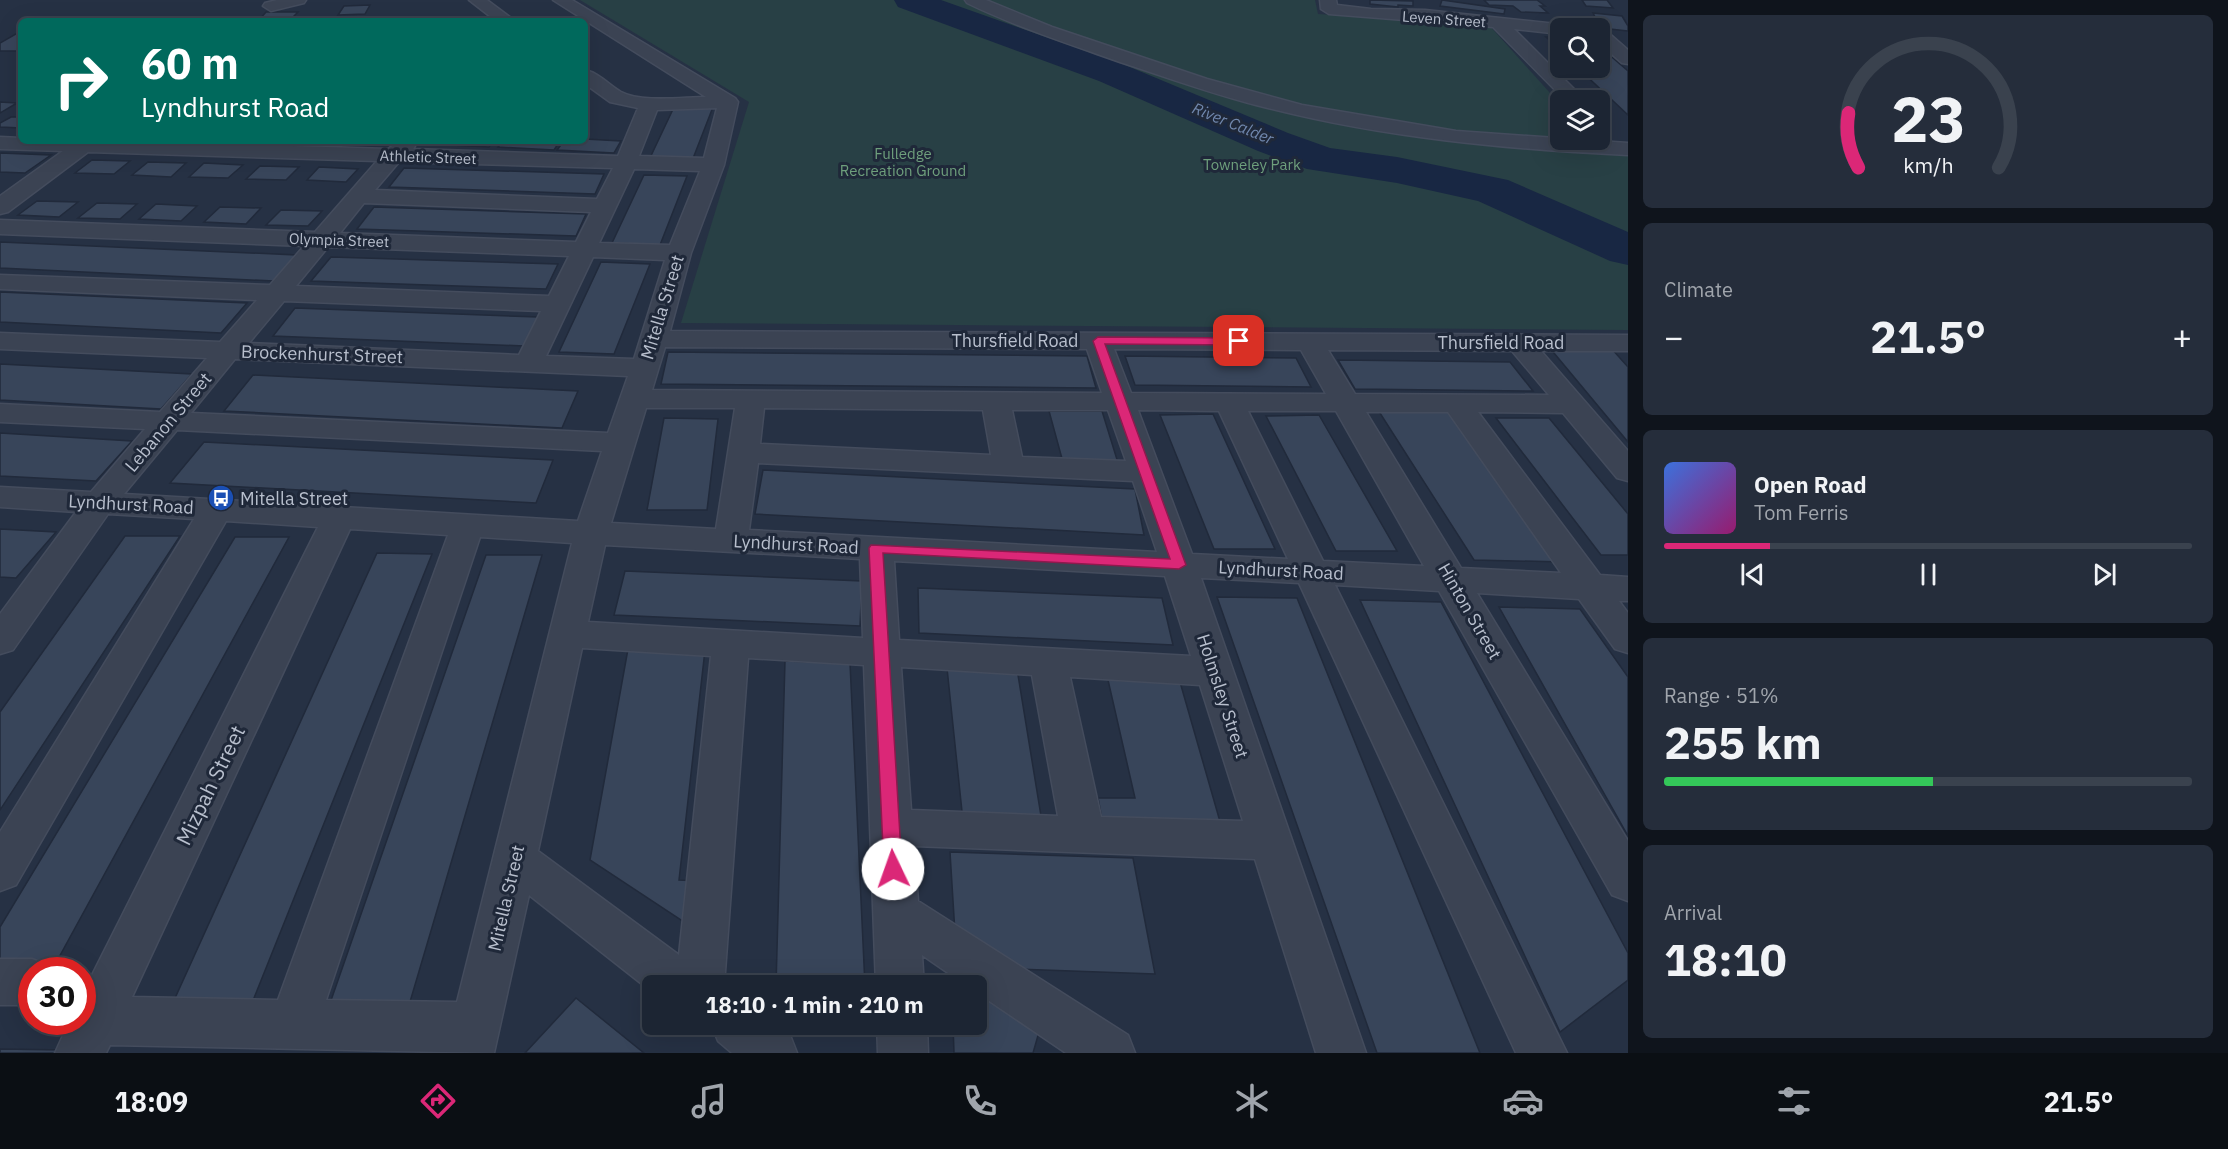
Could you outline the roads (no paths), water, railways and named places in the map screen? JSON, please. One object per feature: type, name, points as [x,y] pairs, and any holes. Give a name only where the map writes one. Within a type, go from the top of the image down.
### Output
[{"type":"street","points":[[477,0],[503,18]]},
{"type":"street","points":[[561,0],[582,18]]},
{"type":"street","points":[[973,0],[1046,30],[1213,87],[1292,108],[1365,123],[1458,137],[1562,146],[1625,148]]},
{"type":"street","points":[[271,6],[301,2]]},
{"type":"street","name":"Leven Street","points":[[1328,5],[1371,14],[1426,8],[1497,22],[1550,28]]},
{"type":"street","points":[[1497,22],[1565,90]]},
{"type":"street","points":[[594,28],[728,102]]},
{"type":"street","points":[[1610,35],[1628,37]]},
{"type":"street","points":[[1610,43],[1628,59]]},
{"type":"street","points":[[588,77],[617,98],[649,104],[728,102]]},
{"type":"street","name":"Mitella Street","points":[[472,1040],[591,533],[654,339],[679,253],[713,165],[728,102]]},
{"type":"street","points":[[529,363],[626,163],[649,104]]},
{"type":"street","points":[[1610,135],[1625,148]]},
{"type":"street","name":"Athletic Street","points":[[0,143],[18,143]]},
{"type":"street","points":[[0,207],[91,144]]},
{"type":"street","name":"Athletic Street","points":[[91,144],[402,148],[626,163],[713,165]]},
{"type":"street","name":"Lebanon Street","points":[[0,640],[14,600],[402,148]]},
{"type":"street","points":[[0,184],[30,186]]},
{"type":"street","points":[[359,196],[605,206]]},
{"type":"street","name":"Olympia Street","points":[[0,227],[679,253]]},
{"type":"street","points":[[0,282],[557,304]]},
{"type":"street","name":"Thursfield Road","points":[[654,339],[1519,342],[1626,345]]},
{"type":"street","name":"Brockenhurst Street","points":[[0,341],[643,368]]},
{"type":"street","name":"Holmsley Street","points":[[1098,341],[1179,565],[1341,1053]]},
{"type":"street","name":"Hinton Street","points":[[1310,342],[1628,881]]},
{"type":"street","points":[[1519,342],[1628,471]]},
{"type":"street","points":[[633,399],[1571,404]]},
{"type":"street","points":[[730,541],[751,400]]},
{"type":"street","points":[[996,402],[1009,466]]},
{"type":"street","points":[[1230,403],[1542,1053]]},
{"type":"street","points":[[1457,404],[1628,640]]},
{"type":"street","points":[[0,413],[620,443]]},
{"type":"street","points":[[743,453],[1146,472]]},
{"type":"street","name":"Lyndhurst Road","points":[[0,497],[730,541],[1628,589]]},
{"type":"street","points":[[0,871],[217,509]]},
{"type":"street","name":"Mizpah Street","points":[[96,1004],[339,516]]},
{"type":"street","points":[[294,1024],[468,525]]},
{"type":"street","points":[[876,548],[899,975]]},
{"type":"street","points":[[568,634],[1215,672]]},
{"type":"street","points":[[701,975],[731,643]]},
{"type":"street","points":[[1048,662],[1083,835]]},
{"type":"street","points":[[891,827],[1270,841]]},
{"type":"street","points":[[515,859],[668,975]]},
{"type":"street","points":[[896,910],[1110,1053]]},
{"type":"street","points":[[0,982],[18,982]]},
{"type":"street","points":[[96,1010],[294,1024],[472,1040]]},
{"type":"street","points":[[749,1035],[772,1053]]},
{"type":"street","points":[[902,1035],[903,1053]]},
{"type":"waterway","name":"River Calder","points":[[910,0],[1112,73],[1273,142],[1323,160],[1397,170],[1492,190],[1628,250]]},
{"type":"place","name":"Mitella Street","points":[[221,498]]},
{"type":"park label","name":"Fulledge Recreation Ground","points":[[903,162]]},
{"type":"park label","name":"Towneley Park","points":[[1252,164]]}]
